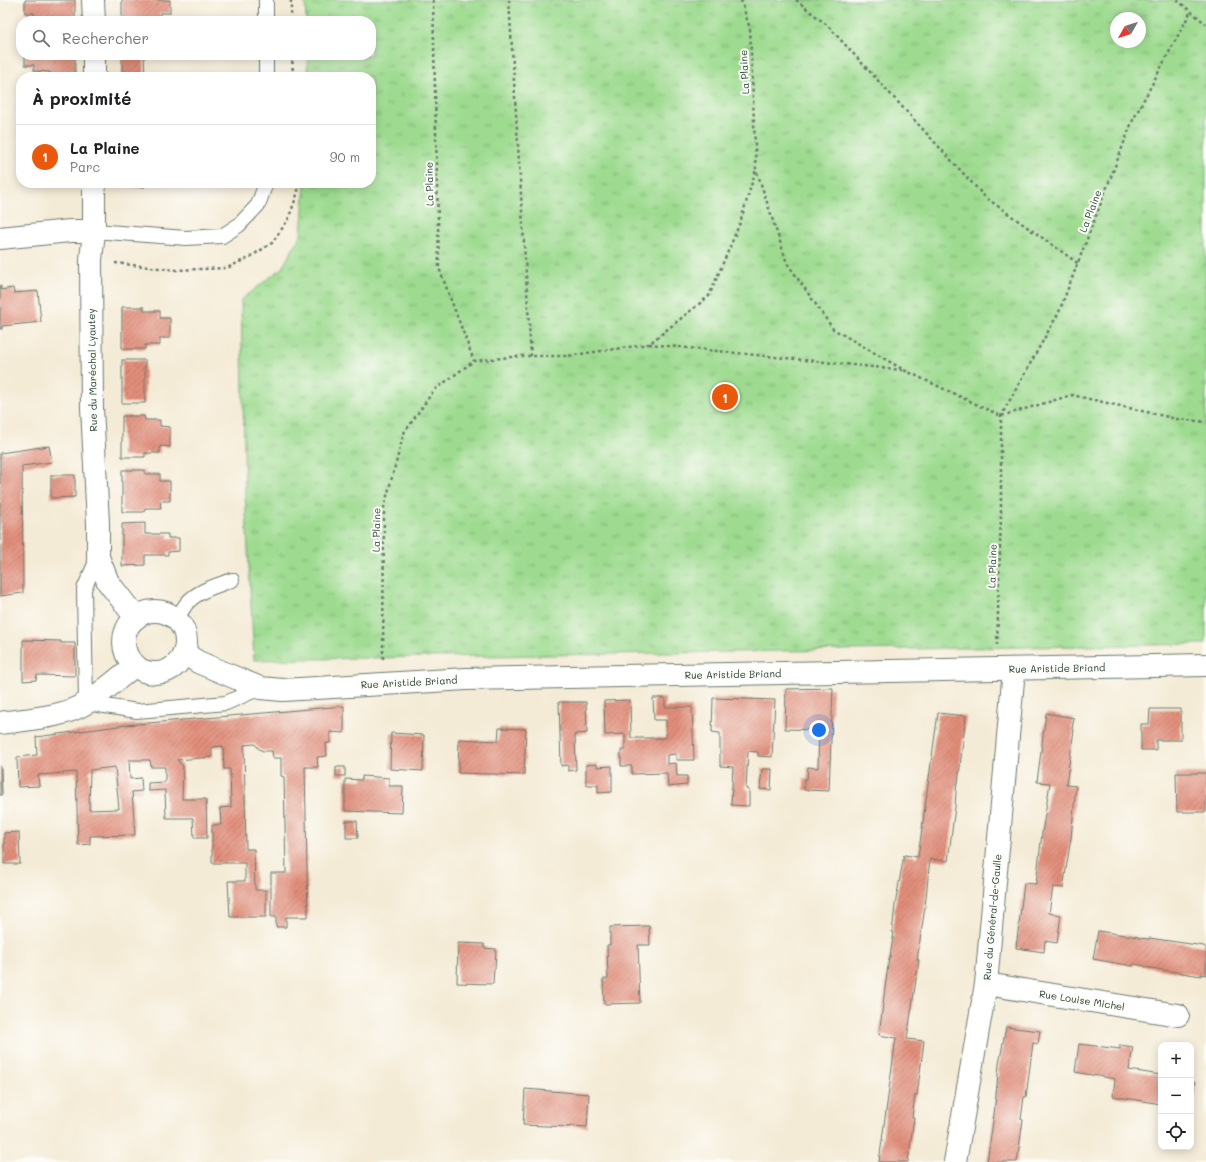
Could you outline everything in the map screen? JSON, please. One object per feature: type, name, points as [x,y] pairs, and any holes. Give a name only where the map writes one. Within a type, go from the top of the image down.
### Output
[{"type":"street","points":[[94,0],[94,16]]},
{"type":"street","points":[[94,60],[94,72]]},
{"type":"street","name":"Rue du Maréchal Lyautey","points":[[94,188],[94,231],[91,260],[92,408],[98,523],[98,557],[108,582],[136,618]]},
{"type":"street","points":[[0,238],[70,231],[94,231]]},
{"type":"street","points":[[158,611],[168,613],[176,619],[183,628],[186,638],[186,649],[182,658],[175,667],[165,672],[155,673],[144,671],[135,666],[128,658],[124,639],[127,630],[136,618],[148,612],[158,611]]},
{"type":"street","name":"Rue Aristide Briand","points":[[184,653],[198,662],[260,688],[283,690],[473,679],[1206,665]]},
{"type":"street","points":[[0,723],[57,714],[72,710],[86,703],[135,666]]},
{"type":"street","name":"Rue du Général-de-Gaulle","points":[[955,1162],[986,984],[1006,669]]},
{"type":"street","name":"Rue Louise Michel","points":[[986,984],[1178,1015]]},
{"type":"lane","points":[[266,0],[266,16]]},
{"type":"lane","points":[[266,60],[266,72]]},
{"type":"lane","points":[[94,231],[186,238],[222,236],[239,225],[258,205],[264,188]]},
{"type":"lane","name":"Rue du Maréchal Lyautey","points":[[86,703],[84,589],[98,557]]},
{"type":"lane","points":[[176,619],[186,604],[195,596],[203,591],[232,580]]},
{"type":"lane","name":"Rue Aristide Briand","points":[[86,703],[137,711],[226,703],[260,688]]},
{"type":"path","points":[[291,0],[291,16]]},
{"type":"path","name":"La Plaine","points":[[433,0],[439,268],[474,361]]},
{"type":"path","points":[[509,0],[531,356]]},
{"type":"path","name":"La Plaine","points":[[741,0],[750,29],[756,169],[787,262],[833,329],[904,370],[1001,416]]},
{"type":"path","points":[[796,0],[828,26],[985,197],[1079,264]]},
{"type":"path","points":[[1177,0],[1206,24]]},
{"type":"path","name":"La Plaine","points":[[1006,669],[1001,515],[1001,416],[1060,312],[1132,122],[1191,11]]},
{"type":"path","points":[[292,60],[293,72]]},
{"type":"path","name":"La Plaine","points":[[649,344],[710,296],[740,223],[756,169]]},
{"type":"path","name":"La Plaine","points":[[385,684],[383,658],[384,507],[404,433],[434,390],[474,361],[531,356],[566,356],[649,344],[904,370]]},
{"type":"path","points":[[1001,416],[1072,395],[1177,420],[1206,422]]},
{"type":"green space","points":[[305,0],[1206,0],[1206,644],[254,660],[245,494],[241,300],[282,268],[301,235],[305,188],[376,188],[376,72],[308,72],[307,60],[376,60],[376,16],[306,16]]},
{"type":"building","points":[[25,0],[75,0],[75,16],[34,16],[34,13],[25,13]]},
{"type":"building","points":[[122,0],[170,0],[170,13],[160,13],[160,16],[122,16]]},
{"type":"building","points":[[25,60],[75,60],[75,72],[34,71],[34,65],[25,65]]},
{"type":"building","points":[[122,60],[144,60],[145,72],[122,72]]},
{"type":"building","points":[[0,286],[1,290],[13,288],[14,293],[38,291],[41,322],[2,326],[2,329],[0,329]]},
{"type":"building","points":[[122,307],[144,307],[144,311],[160,311],[160,318],[170,318],[170,338],[160,338],[160,345],[145,345],[145,349],[122,349]]},
{"type":"building","points":[[122,360],[145,360],[145,403],[122,403]]},
{"type":"building","points":[[122,416],[144,416],[145,420],[160,420],[160,426],[170,427],[170,447],[160,446],[160,453],[145,453],[145,457],[122,457]]},
{"type":"building","points":[[49,446],[52,462],[22,466],[23,593],[0,596],[0,453]]},
{"type":"building","points":[[122,470],[145,470],[145,474],[160,474],[160,481],[170,481],[170,501],[160,501],[161,508],[145,508],[144,512],[122,512]]},
{"type":"building","points":[[51,475],[75,475],[75,497],[51,498]]},
{"type":"building","points":[[145,523],[145,534],[168,534],[168,538],[179,538],[179,551],[168,552],[168,555],[145,555],[145,565],[122,566],[122,524]]},
{"type":"building","points":[[23,640],[75,643],[75,676],[37,675],[36,680],[23,681]]},
{"type":"building","points":[[833,688],[829,791],[804,790],[804,779],[807,779],[808,767],[818,768],[819,730],[785,729],[786,689]]},
{"type":"building","points":[[653,698],[665,698],[665,707],[692,707],[694,760],[676,760],[676,754],[667,755],[667,764],[676,763],[677,776],[687,776],[687,785],[668,787],[667,773],[632,774],[632,766],[621,766],[621,750],[625,750],[625,734],[605,735],[604,701],[630,700],[631,738],[666,738],[666,720],[654,720]]},
{"type":"building","points":[[713,698],[775,700],[772,757],[758,756],[758,752],[748,751],[746,789],[749,790],[749,806],[731,805],[733,767],[720,766],[720,733],[712,732]]},
{"type":"building","points":[[559,702],[586,702],[587,733],[575,734],[576,770],[568,771],[568,765],[561,766]]},
{"type":"building","points":[[344,706],[344,733],[330,732],[330,743],[326,743],[327,756],[317,757],[318,767],[305,767],[308,917],[286,917],[286,927],[276,927],[276,917],[271,917],[271,873],[286,873],[284,777],[281,776],[281,758],[273,758],[272,751],[263,751],[255,744],[244,745],[246,849],[254,849],[255,890],[266,890],[266,917],[230,917],[228,881],[245,881],[245,863],[212,863],[212,825],[221,825],[220,808],[231,807],[230,769],[224,769],[223,746],[212,747],[212,757],[177,760],[183,766],[182,799],[206,799],[207,838],[194,838],[193,818],[166,818],[165,790],[148,791],[148,783],[165,782],[165,767],[151,767],[150,760],[129,760],[130,779],[141,778],[142,791],[132,792],[135,835],[90,836],[90,844],[78,845],[76,772],[38,775],[39,786],[18,787],[17,757],[37,755],[36,737],[126,725]],"holes":[[[115,767],[119,809],[89,810],[90,770]]]},
{"type":"building","points":[[1150,709],[1181,709],[1181,740],[1156,740],[1156,750],[1141,750],[1141,724],[1149,724]]},
{"type":"building","points":[[938,713],[966,716],[948,861],[930,859],[917,960],[919,960],[907,1039],[924,1041],[917,1095],[915,1095],[912,1118],[914,1118],[908,1162],[879,1162],[896,1038],[879,1035],[889,958],[894,933],[892,932],[895,905],[904,855],[918,857]]},
{"type":"building","points":[[1046,713],[1074,718],[1072,729],[1074,730],[1066,785],[1076,786],[1071,838],[1063,888],[1053,887],[1049,913],[1061,915],[1057,943],[1045,941],[1044,952],[1016,948],[1024,883],[1036,884],[1050,783],[1037,782]]},
{"type":"building","points":[[499,728],[526,729],[524,775],[458,773],[459,739],[498,741]]},
{"type":"building","points":[[391,733],[424,735],[423,771],[390,769]]},
{"type":"building","points":[[597,764],[597,767],[612,766],[612,792],[598,793],[598,785],[586,785],[586,765]]},
{"type":"building","points":[[1,767],[2,795],[0,795]]},
{"type":"building","points":[[336,767],[345,767],[345,776],[336,776]]},
{"type":"building","points":[[762,769],[772,769],[771,790],[760,789]]},
{"type":"building","points":[[1176,773],[1206,773],[1206,812],[1177,812]]},
{"type":"building","points":[[362,776],[389,778],[389,786],[403,786],[402,813],[345,811],[345,779],[362,780]]},
{"type":"building","points":[[346,821],[357,821],[358,838],[346,838]]},
{"type":"building","points":[[19,832],[20,864],[4,864],[4,833]]},
{"type":"building","points":[[649,926],[650,945],[638,945],[640,1003],[604,1004],[603,979],[608,979],[607,945],[610,945],[610,927]]},
{"type":"building","points":[[1098,931],[1138,938],[1149,938],[1204,946],[1206,948],[1206,975],[1201,974],[1201,976],[1134,964],[1133,966],[1093,959]]},
{"type":"building","points":[[458,943],[484,944],[484,948],[496,949],[493,984],[457,983]]},
{"type":"building","points":[[1006,1027],[1040,1031],[1038,1044],[1033,1043],[1026,1097],[1024,1097],[1021,1119],[1023,1120],[1017,1162],[987,1162],[994,1115],[999,1064]]},
{"type":"building","points":[[1079,1044],[1120,1049],[1120,1045],[1133,1047],[1129,1070],[1158,1075],[1158,1104],[1113,1096],[1115,1079],[1075,1072]]},
{"type":"building","points":[[525,1089],[589,1094],[587,1127],[523,1125]]},
{"type":"place","name":"La Plaine","points":[[725,397]]}]
